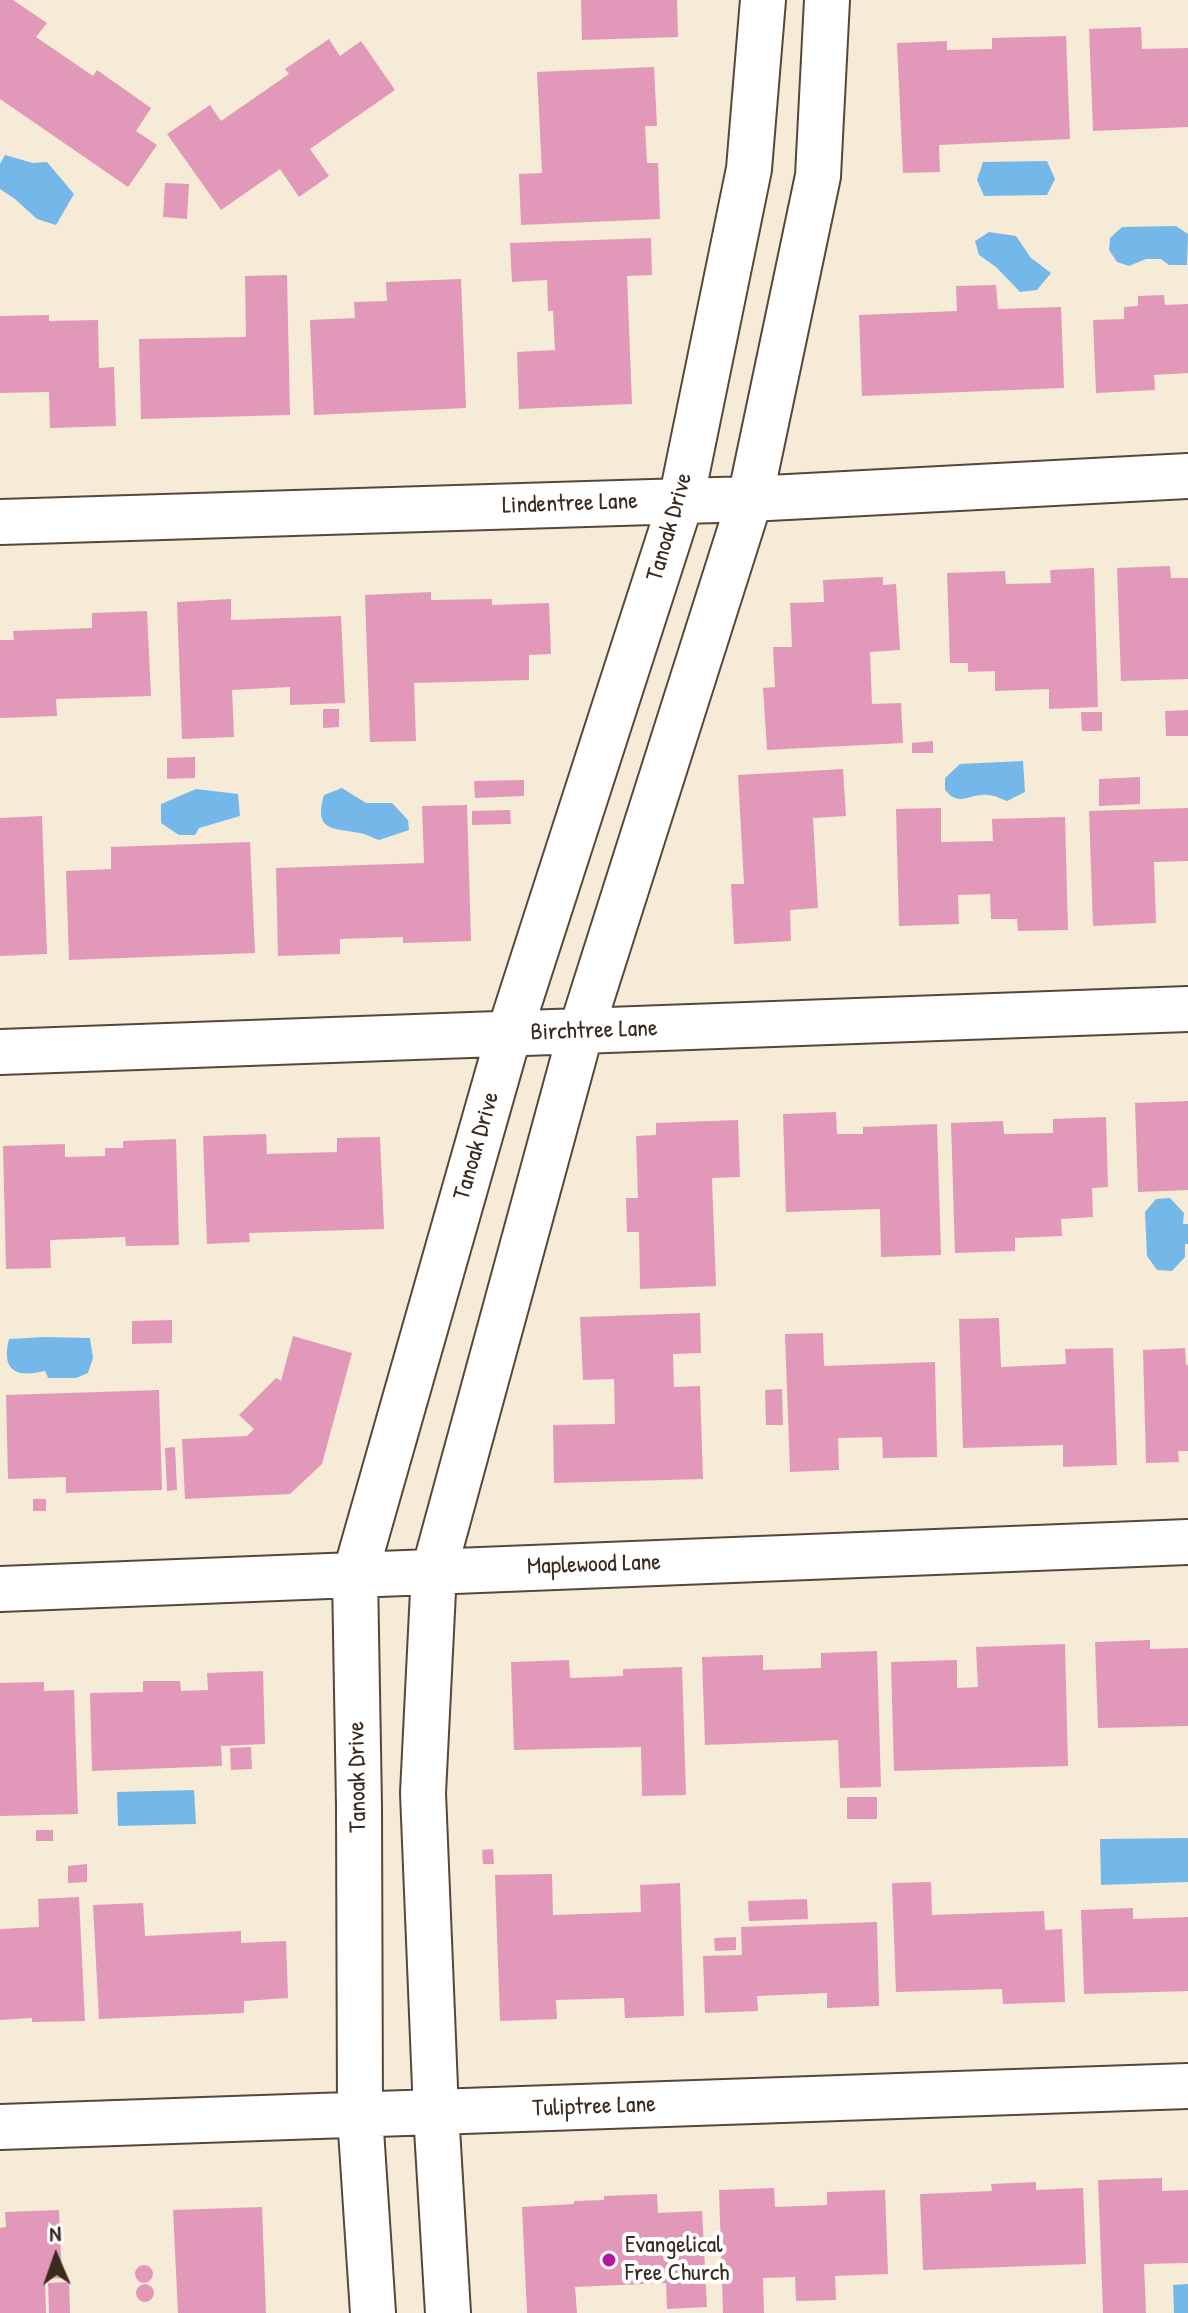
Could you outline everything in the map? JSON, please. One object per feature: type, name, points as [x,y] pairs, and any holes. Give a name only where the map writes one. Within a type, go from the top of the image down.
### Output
[{"type":"street","name":"Tanoak Drive","points":[[373,2313],[360,2115],[355,1575],[509,1034],[681,501],[749,169],[763,0]]},
{"type":"street","points":[[448,2313],[423,1793],[434,1571],[581,1031],[750,499],[818,176],[827,0]]},
{"type":"street","name":"Lindentree Lane","points":[[0,522],[750,499],[1188,476]]},
{"type":"street","name":"Birchtree Lane","points":[[0,1052],[1188,1009]]},
{"type":"street","name":"Maplewood Lane","points":[[0,1589],[1188,1542]]},
{"type":"street","name":"Tuliptree Lane","points":[[0,2127],[1188,2086]]},
{"type":"water","points":[[5,155],[33,163],[47,162],[74,194],[56,225],[37,219],[0,189],[0,164]]},
{"type":"water","points":[[1047,161],[1055,179],[1047,195],[984,196],[977,180],[983,162]]},
{"type":"water","points":[[1176,226],[1188,234],[1187,265],[1169,265],[1161,259],[1146,259],[1129,266],[1117,262],[1109,250],[1110,238],[1122,227]]},
{"type":"water","points":[[989,232],[1016,236],[1031,258],[1051,273],[1037,290],[1020,292],[996,267],[979,255],[975,241]]},
{"type":"water","points":[[1023,761],[1025,792],[1007,801],[988,795],[960,799],[945,790],[945,778],[960,764]]},
{"type":"water","points":[[342,788],[366,803],[392,803],[408,820],[409,830],[379,840],[328,826],[321,816],[324,795]]},
{"type":"water","points":[[196,789],[238,794],[240,816],[199,828],[195,835],[179,835],[161,823],[161,804]]},
{"type":"water","points":[[1170,1198],[1184,1213],[1183,1224],[1188,1224],[1188,1244],[1185,1244],[1185,1257],[1172,1271],[1157,1270],[1147,1256],[1145,1212],[1156,1199]]},
{"type":"water","points":[[90,1338],[93,1358],[88,1373],[76,1378],[48,1378],[45,1371],[26,1373],[13,1370],[7,1358],[9,1339]]},
{"type":"water","points":[[194,1790],[196,1824],[118,1826],[117,1792]]},
{"type":"water","points":[[1188,1838],[1188,1882],[1101,1885],[1100,1839]]},
{"type":"water","points":[[1188,2284],[1188,2313],[1174,2313],[1173,2285]]},
{"type":"building","points":[[0,0],[13,0],[47,23],[36,37],[93,76],[97,70],[151,108],[136,131],[157,145],[128,187],[0,99]]},
{"type":"building","points":[[581,0],[677,0],[678,37],[582,40]]},
{"type":"building","points":[[1141,27],[1142,49],[1188,48],[1188,127],[1093,131],[1089,29]]},
{"type":"building","points":[[1066,36],[1070,139],[939,145],[940,172],[903,173],[897,43],[947,41],[947,50],[992,49],[992,38]]},
{"type":"building","points":[[329,39],[340,56],[361,41],[395,90],[310,149],[329,176],[299,197],[280,169],[221,210],[167,134],[210,105],[221,121],[289,74],[285,69]]},
{"type":"building","points":[[654,67],[657,126],[645,126],[647,163],[658,163],[660,219],[521,225],[519,174],[542,173],[537,72]]},
{"type":"building","points":[[165,183],[189,184],[187,219],[163,217]]},
{"type":"building","points":[[651,238],[652,275],[627,276],[632,404],[519,409],[517,352],[555,350],[553,311],[548,311],[547,280],[512,282],[510,243]]},
{"type":"building","points":[[287,275],[290,415],[141,419],[139,339],[246,337],[245,276]]},
{"type":"building","points":[[461,279],[466,408],[314,415],[310,320],[355,318],[354,302],[387,301],[386,282]]},
{"type":"building","points":[[996,285],[998,309],[1061,307],[1064,388],[862,396],[859,315],[957,311],[956,286]]},
{"type":"building","points":[[1164,295],[1165,305],[1188,304],[1188,373],[1154,375],[1155,390],[1096,393],[1093,320],[1124,319],[1124,307],[1138,306],[1138,296]]},
{"type":"building","points":[[49,315],[49,321],[98,320],[99,368],[114,367],[116,426],[50,428],[49,392],[0,393],[0,316]]},
{"type":"building","points":[[1170,566],[1171,578],[1188,578],[1188,679],[1121,681],[1117,568]]},
{"type":"building","points":[[1094,568],[1098,707],[1049,709],[1049,689],[995,691],[995,671],[968,672],[968,663],[950,663],[947,573],[1005,571],[1006,584],[1051,583],[1050,570]]},
{"type":"building","points":[[883,577],[883,585],[896,584],[900,650],[870,652],[872,704],[901,703],[903,743],[767,750],[763,688],[775,687],[773,647],[792,647],[790,603],[824,602],[823,580]]},
{"type":"building","points":[[431,592],[431,600],[492,599],[492,605],[549,603],[551,654],[529,655],[529,680],[414,683],[416,741],[370,742],[365,595]]},
{"type":"building","points":[[231,599],[231,620],[341,616],[345,703],[290,705],[290,687],[232,690],[234,737],[182,739],[177,602]]},
{"type":"building","points":[[147,611],[151,696],[56,699],[57,716],[0,718],[0,640],[14,640],[13,631],[92,628],[92,613]]},
{"type":"building","points":[[323,709],[339,709],[339,727],[323,728]]},
{"type":"building","points":[[1188,710],[1188,736],[1166,736],[1165,711]]},
{"type":"building","points":[[1081,712],[1102,712],[1102,731],[1082,731]]},
{"type":"building","points":[[933,741],[933,753],[912,753],[912,743]]},
{"type":"building","points":[[195,757],[195,778],[167,779],[167,758]]},
{"type":"building","points":[[843,769],[846,816],[813,818],[818,908],[790,910],[791,941],[734,944],[731,884],[744,884],[738,775]]},
{"type":"building","points":[[1140,777],[1140,804],[1099,806],[1099,779]]},
{"type":"building","points":[[524,780],[524,796],[475,798],[474,781]]},
{"type":"building","points":[[467,805],[471,941],[403,943],[403,937],[340,939],[340,954],[278,956],[276,868],[424,863],[422,806]]},
{"type":"building","points":[[941,808],[941,842],[993,841],[992,819],[1065,817],[1068,930],[1018,931],[1017,919],[991,919],[990,894],[958,895],[959,924],[899,926],[896,809]]},
{"type":"building","points":[[1188,808],[1188,861],[1154,862],[1156,923],[1093,926],[1089,811]]},
{"type":"building","points":[[510,810],[511,824],[472,825],[472,811]]},
{"type":"building","points":[[42,816],[47,954],[0,956],[0,818]]},
{"type":"building","points":[[250,842],[255,953],[69,960],[66,871],[111,869],[111,847]]},
{"type":"building","points":[[1188,1101],[1188,1190],[1138,1192],[1135,1103]]},
{"type":"building","points":[[836,1112],[837,1134],[863,1134],[863,1127],[937,1124],[941,1255],[881,1257],[880,1209],[786,1212],[783,1114]]},
{"type":"building","points":[[1106,1117],[1108,1187],[1092,1188],[1093,1217],[1061,1219],[1062,1236],[1015,1238],[1015,1251],[955,1253],[951,1123],[1003,1121],[1004,1134],[1053,1133],[1053,1119]]},
{"type":"building","points":[[738,1120],[740,1177],[712,1178],[716,1286],[640,1289],[639,1232],[627,1232],[626,1198],[638,1198],[636,1136],[656,1135],[656,1123]]},
{"type":"building","points":[[266,1134],[267,1154],[337,1152],[337,1138],[380,1137],[384,1229],[249,1233],[250,1242],[207,1244],[203,1136]]},
{"type":"building","points":[[176,1139],[179,1245],[126,1246],[125,1237],[50,1240],[51,1268],[6,1269],[3,1146],[65,1144],[65,1157],[105,1156],[105,1148],[123,1148],[123,1141]]},
{"type":"building","points":[[700,1313],[701,1353],[673,1354],[674,1387],[700,1386],[703,1479],[554,1483],[553,1425],[615,1424],[614,1379],[583,1380],[580,1317]]},
{"type":"building","points":[[999,1318],[1001,1367],[1066,1364],[1065,1349],[1113,1348],[1117,1465],[1063,1467],[1063,1445],[963,1448],[959,1319]]},
{"type":"building","points":[[172,1320],[172,1343],[132,1344],[132,1321]]},
{"type":"building","points":[[823,1333],[824,1366],[935,1362],[937,1457],[883,1458],[882,1437],[838,1438],[839,1470],[790,1472],[785,1334]]},
{"type":"building","points":[[293,1336],[352,1353],[322,1464],[290,1494],[185,1499],[182,1439],[247,1436],[254,1429],[239,1415],[276,1378],[281,1381]]},
{"type":"building","points":[[1185,1348],[1188,1365],[1188,1451],[1178,1451],[1179,1462],[1146,1463],[1143,1350]]},
{"type":"building","points":[[782,1389],[783,1425],[766,1425],[765,1390]]},
{"type":"building","points":[[159,1390],[162,1490],[66,1493],[66,1477],[8,1479],[6,1395]]},
{"type":"building","points":[[175,1447],[177,1490],[167,1491],[165,1448]]},
{"type":"building","points":[[33,1499],[46,1499],[46,1511],[33,1511]]},
{"type":"building","points":[[1150,1640],[1150,1649],[1188,1648],[1188,1726],[1098,1728],[1095,1642]]},
{"type":"building","points":[[1065,1644],[1068,1766],[894,1771],[891,1662],[957,1660],[957,1688],[978,1687],[976,1647]]},
{"type":"building","points":[[877,1651],[881,1787],[840,1788],[838,1740],[705,1745],[702,1657],[763,1655],[763,1670],[821,1668],[821,1653]]},
{"type":"building","points":[[569,1660],[570,1678],[623,1676],[623,1669],[682,1667],[686,1795],[642,1796],[641,1747],[514,1750],[511,1662]]},
{"type":"building","points":[[263,1671],[265,1744],[221,1746],[222,1766],[92,1771],[90,1693],[143,1692],[143,1681],[180,1681],[181,1691],[208,1690],[207,1673]]},
{"type":"building","points":[[44,1682],[44,1691],[74,1690],[78,1814],[0,1816],[0,1683]]},
{"type":"building","points":[[251,1747],[252,1769],[231,1770],[230,1748]]},
{"type":"building","points":[[847,1797],[877,1797],[877,1819],[847,1819]]},
{"type":"building","points":[[36,1830],[53,1830],[53,1841],[36,1841]]},
{"type":"building","points":[[493,1849],[494,1864],[483,1864],[482,1850]]},
{"type":"building","points":[[87,1864],[87,1882],[68,1883],[68,1866]]},
{"type":"building","points":[[552,1874],[553,1915],[641,1912],[640,1885],[680,1883],[684,2016],[625,2018],[624,1998],[556,2000],[557,2019],[500,2021],[495,1875]]},
{"type":"building","points":[[931,1882],[932,1915],[1044,1911],[1045,1930],[1062,1929],[1065,2002],[1003,2004],[1002,1989],[896,1992],[892,1883]]},
{"type":"building","points":[[79,1897],[85,2021],[0,2020],[0,1929],[39,1927],[38,1899]]},
{"type":"building","points":[[807,1899],[808,1919],[749,1921],[748,1901]]},
{"type":"building","points":[[143,1903],[145,1936],[241,1931],[241,1943],[286,1941],[288,1998],[244,2001],[244,2013],[99,2019],[93,1905]]},
{"type":"building","points":[[1133,1908],[1133,1919],[1188,1917],[1188,1991],[1084,1994],[1081,1910]]},
{"type":"building","points":[[877,1922],[879,2006],[827,2008],[827,1993],[757,1996],[758,2011],[705,2013],[703,1956],[742,1955],[741,1927]]},
{"type":"building","points":[[736,1937],[736,1950],[715,1951],[714,1938]]},
{"type":"building","points":[[1162,2178],[1162,2191],[1188,2190],[1188,2263],[1144,2264],[1146,2313],[1103,2313],[1098,2180]]},
{"type":"building","points":[[1036,2182],[1036,2190],[1083,2188],[1086,2264],[923,2270],[920,2194],[992,2191],[991,2184]]},
{"type":"building","points":[[774,2188],[775,2207],[827,2205],[827,2192],[885,2190],[888,2274],[835,2276],[836,2300],[796,2301],[795,2277],[763,2278],[764,2313],[723,2313],[719,2190]]},
{"type":"building","points":[[657,2194],[658,2213],[702,2211],[707,2307],[667,2309],[666,2283],[575,2287],[577,2313],[527,2313],[522,2207],[604,2200],[604,2196]]},
{"type":"building","points":[[262,2207],[266,2313],[178,2313],[173,2210]]},
{"type":"building","points":[[59,2210],[62,2278],[45,2279],[46,2313],[0,2313],[0,2228],[6,2227],[5,2212]]},
{"type":"building","points":[[144,2265],[153,2274],[144,2283],[135,2274]]},
{"type":"building","points":[[69,2282],[70,2313],[49,2313],[48,2283]]},
{"type":"building","points":[[145,2284],[154,2293],[145,2302],[136,2293]]},
{"type":"place","name":"Evangelical Free Church","points":[[609,2260]]}]
